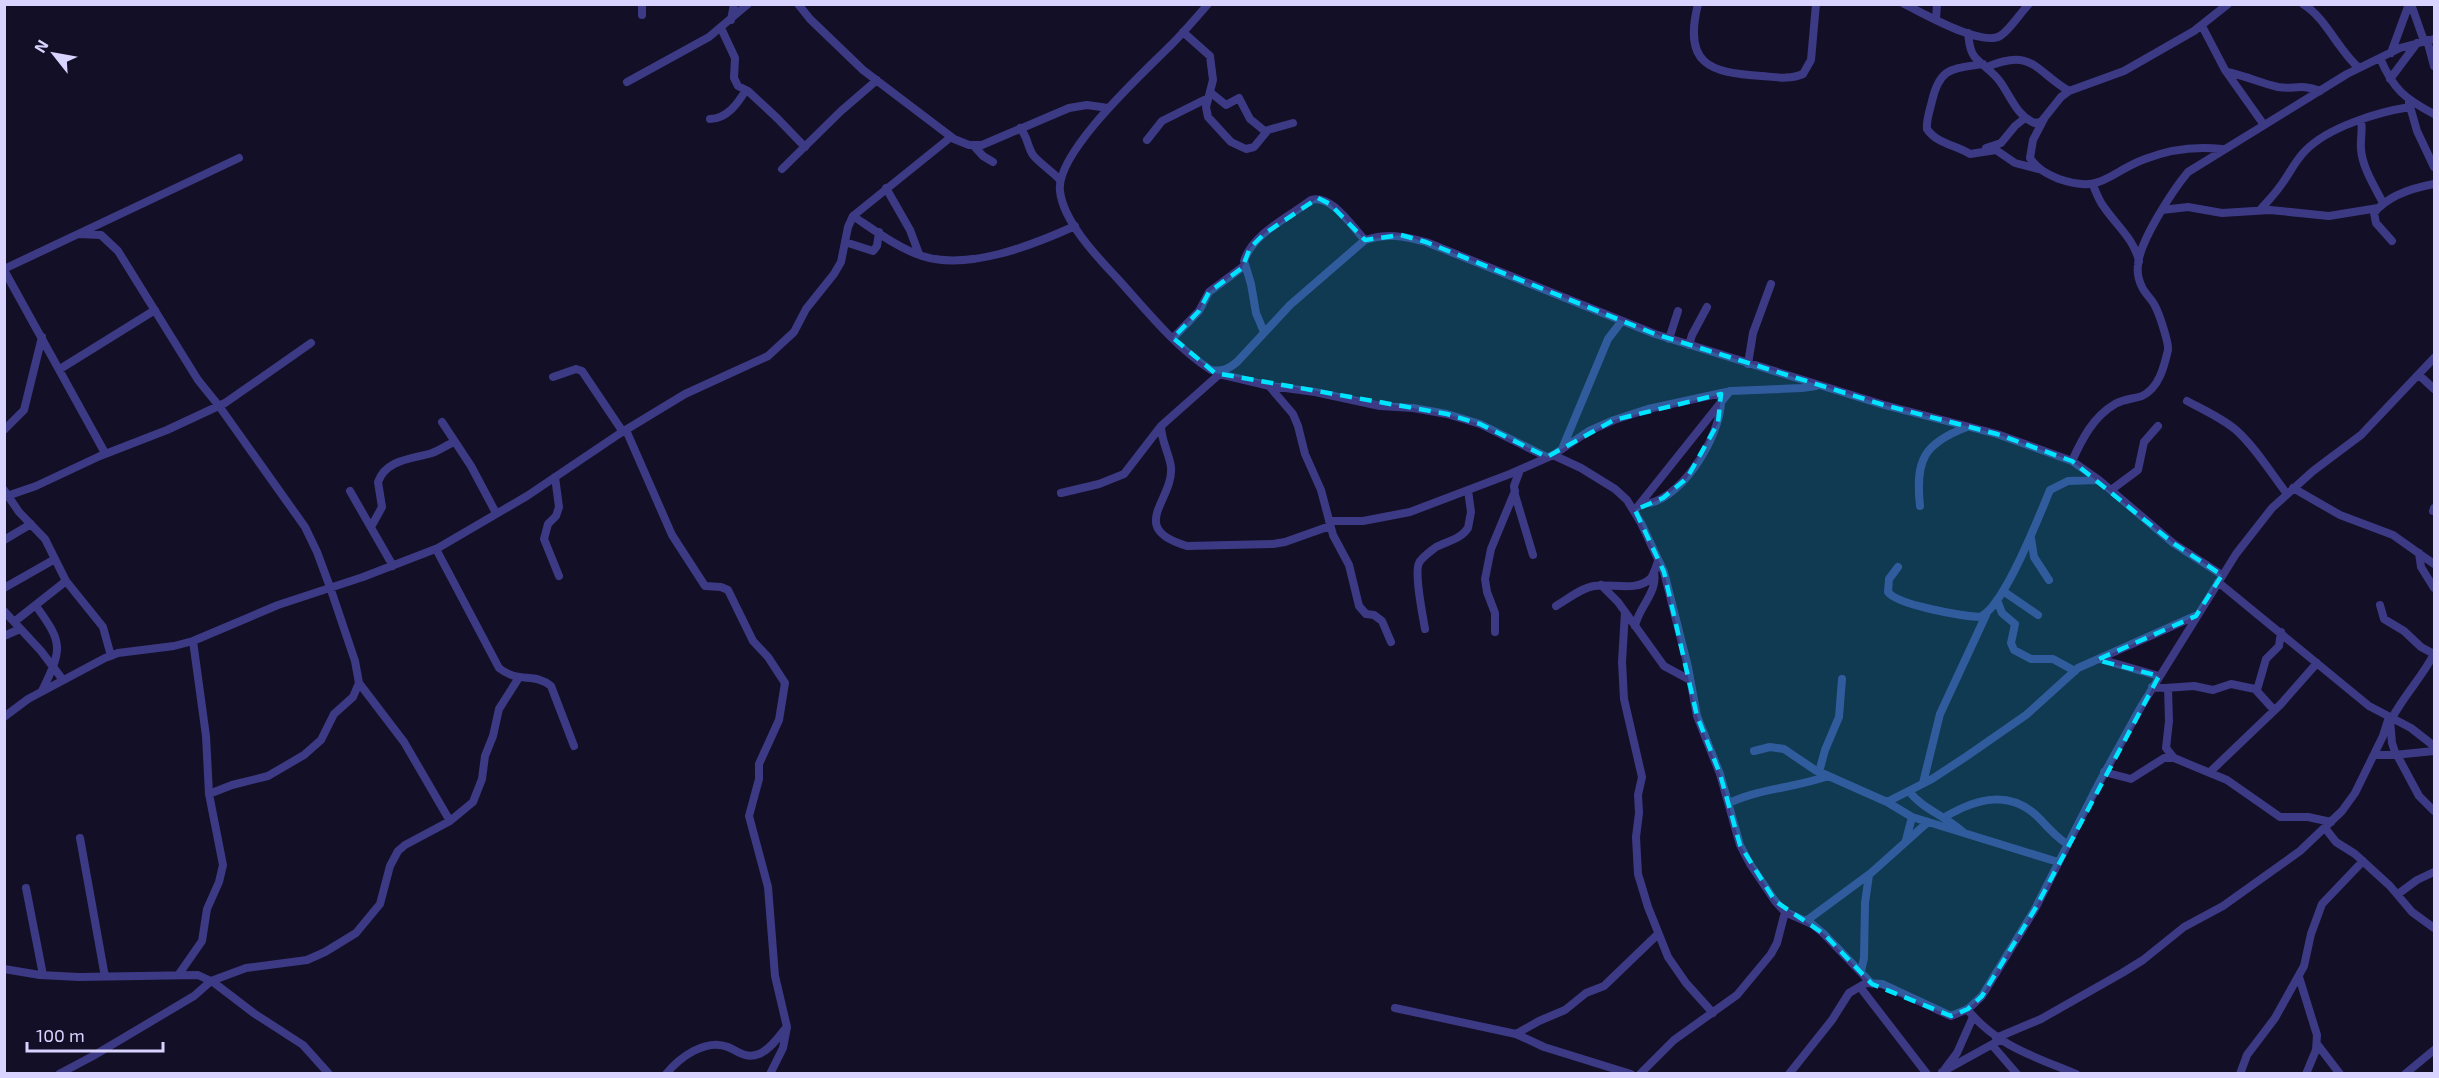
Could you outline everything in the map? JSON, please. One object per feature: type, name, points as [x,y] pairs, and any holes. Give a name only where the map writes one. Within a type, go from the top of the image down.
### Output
[{"type":"street","points":[[642,4],[642,15]]},
{"type":"street","points":[[731,21],[734,4]]},
{"type":"street","points":[[627,82],[710,37],[748,4]]},
{"type":"street","points":[[798,4],[846,54],[877,80],[951,137],[974,146],[983,156],[993,162]]},
{"type":"street","points":[[1208,4],[1108,108],[1081,140],[1060,180],[1061,198],[1075,226],[1094,254],[1173,338],[1211,370],[1270,386],[1315,392],[1380,406],[1413,408],[1447,414],[1480,424],[1602,480],[1637,507],[1668,587],[1697,716],[1720,774],[1740,845],[1774,902],[1785,912],[1806,921],[1824,934],[1872,984]]},
{"type":"street","points":[[1698,4],[1692,31],[1694,44],[1697,53],[1712,68],[1730,75],[1783,78],[1803,74],[1811,60],[1816,4]]},
{"type":"street","points":[[1904,4],[1968,33],[1990,39],[2001,36],[2029,4]]},
{"type":"street","points":[[1936,19],[1937,4]]},
{"type":"street","points":[[2038,169],[2030,158],[2030,150],[2044,119],[2061,97],[2069,91],[2124,71],[2202,26],[2228,4]]},
{"type":"street","points":[[2303,4],[2315,12],[2341,51],[2359,68]]},
{"type":"street","points":[[2410,4],[2434,66]]},
{"type":"street","points":[[2391,53],[2410,4]]},
{"type":"street","points":[[2202,26],[2227,72],[2264,125]]},
{"type":"street","points":[[721,28],[735,58],[734,78],[738,86],[746,90],[777,118],[805,147]]},
{"type":"street","points":[[1183,32],[1210,56],[1212,80],[1206,112],[1208,117],[1239,147],[1246,149],[1254,147],[1266,132],[1293,123]]},
{"type":"street","points":[[1968,33],[1969,46],[1974,55],[2002,84],[2010,100],[2025,118],[2034,123],[2044,119]]},
{"type":"street","points":[[2139,261],[2169,197],[2188,172],[2359,68],[2391,53],[2426,41]]},
{"type":"street","points":[[2390,79],[2426,41]]},
{"type":"street","points":[[2380,58],[2390,79],[2409,103],[2417,131],[2434,167]]},
{"type":"street","points":[[2069,91],[2044,75],[2036,65],[2028,61],[1953,68],[1943,73],[1933,96],[1926,125],[1929,133],[1940,141],[1957,145],[1971,154],[1996,150],[2015,163],[2078,184],[2093,185],[2144,159],[2172,151],[2202,147],[2224,149]]},
{"type":"street","points":[[2227,72],[2248,76],[2280,87],[2304,85],[2320,91]]},
{"type":"street","points":[[782,169],[841,111],[877,80]]},
{"type":"street","points":[[710,119],[727,113],[746,90]]},
{"type":"street","points":[[1209,95],[1226,105],[1239,98],[1250,119],[1266,132]]},
{"type":"street","points":[[1147,140],[1162,121],[1209,95]]},
{"type":"street","points":[[2260,210],[2306,150],[2337,130],[2409,103],[2434,114]]},
{"type":"street","points":[[974,146],[982,145],[1069,108],[1087,105],[1108,108]]},
{"type":"street","points":[[1978,154],[1985,148],[2001,143],[2025,118]]},
{"type":"street","points":[[2361,120],[2363,130],[2360,148],[2381,205]]},
{"type":"street","points":[[1020,128],[1027,135],[1028,145],[1035,159],[1047,166],[1060,180]]},
{"type":"street","points":[[4,717],[63,680],[111,656],[193,641],[278,605],[393,567],[436,549],[685,394],[768,356],[794,332],[815,297],[834,274],[841,262],[848,227],[854,216],[951,137]]},
{"type":"street","points":[[105,453],[4,270],[239,158]]},
{"type":"street","points":[[2162,210],[2188,207],[2222,213],[2260,210],[2329,216],[2381,205],[2420,187],[2434,184]]},
{"type":"street","points":[[2072,461],[2083,436],[2103,414],[2115,404],[2143,395],[2154,387],[2169,347],[2155,305],[2143,289],[2135,249],[2125,232],[2104,208],[2093,185]]},
{"type":"street","points":[[886,188],[910,230],[919,254]]},
{"type":"street","points":[[1264,332],[1258,322],[1251,284],[1244,266],[1245,256],[1250,248],[1264,234],[1315,198],[1330,204],[1365,240]]},
{"type":"street","points":[[2381,205],[2374,213],[2376,223],[2392,241]]},
{"type":"street","points":[[854,216],[919,254],[939,260],[975,258],[1005,252],[1075,226]]},
{"type":"street","points":[[845,242],[873,251],[877,246],[879,232]]},
{"type":"street","points":[[79,234],[100,235],[109,241],[128,267],[198,381],[219,406],[305,527],[318,552],[330,586],[355,661],[359,683],[404,742],[450,820]]},
{"type":"street","points":[[1061,493],[1100,484],[1124,474],[1161,426],[1221,372],[1237,362],[1290,305],[1365,240],[1379,235],[1401,235],[1426,242],[1621,322],[1669,339],[1820,385],[1997,434],[2072,461],[2099,480],[2173,543],[2220,579],[2369,706],[2411,728],[2434,746]]},
{"type":"street","points":[[1173,338],[1199,311],[1209,292],[1244,266]]},
{"type":"street","points":[[1748,364],[1749,348],[1758,316],[1771,284]]},
{"type":"street","points":[[1689,345],[1707,307]]},
{"type":"street","points":[[60,369],[155,310]]},
{"type":"street","points":[[1669,339],[1678,311]]},
{"type":"street","points":[[1562,449],[1608,339],[1621,322]]},
{"type":"street","points":[[4,430],[24,410],[42,337]]},
{"type":"street","points":[[111,656],[103,627],[66,581],[45,539],[18,512],[6,494],[36,486],[105,453],[167,430],[219,406],[311,343]]},
{"type":"street","points":[[1789,1074],[1832,1020],[1849,993],[1866,983],[1882,984],[1951,1016],[1967,1009],[1982,996],[2035,909],[2104,772],[2152,687],[2220,579],[2261,522],[2290,491],[2361,435],[2434,358]]},
{"type":"street","points":[[553,377],[576,369],[588,377],[625,431],[672,535],[698,578],[705,586],[728,590],[753,641],[784,680],[778,720],[759,764],[759,779],[749,816],[768,887],[775,976],[787,1027],[783,1048],[770,1074]]},
{"type":"street","points":[[2419,375],[2434,389]]},
{"type":"street","points":[[1161,426],[1171,466],[1170,476],[1156,518],[1161,532],[1175,543],[1187,546],[1273,544],[1285,542],[1330,524],[1380,519],[1410,512],[1520,470],[1550,456],[1589,431],[1614,420],[1672,403],[1731,390],[1802,388],[1820,385]]},
{"type":"street","points":[[1270,386],[1293,414],[1298,426],[1305,454],[1321,490],[1330,524],[1349,565],[1359,606],[1366,614],[1374,615],[1382,621],[1392,642]]},
{"type":"street","points":[[1637,507],[1731,390]]},
{"type":"street","points":[[1637,507],[1663,498],[1687,478],[1718,423],[1721,401]]},
{"type":"street","points":[[2187,401],[2214,415],[2235,430],[2290,491],[2340,515],[2393,535],[2434,564]]},
{"type":"street","points":[[442,422],[471,466],[496,513]]},
{"type":"street","points":[[2111,490],[2138,470],[2144,442],[2158,426]]},
{"type":"street","points":[[1920,506],[1918,476],[1924,458],[1938,440],[1967,427]]},
{"type":"street","points":[[371,527],[382,507],[378,482],[384,472],[398,462],[431,453],[454,442]]},
{"type":"street","points":[[1520,470],[1515,481],[1515,491],[1520,517],[1533,555]]},
{"type":"street","points":[[555,477],[560,507],[556,516],[548,524],[544,539],[559,576]]},
{"type":"street","points":[[1923,783],[1940,714],[1986,615],[2003,591],[2050,490],[2068,481],[2099,480]]},
{"type":"street","points":[[1425,629],[1419,594],[1418,566],[1436,547],[1457,538],[1468,528],[1471,512],[1468,490]]},
{"type":"street","points":[[350,491],[393,567]]},
{"type":"street","points":[[1495,632],[1495,613],[1485,579],[1491,549],[1515,491]]},
{"type":"street","points":[[4,540],[31,524]]},
{"type":"street","points":[[2030,535],[2034,557],[2049,580]]},
{"type":"street","points":[[436,549],[499,669],[518,679],[536,679],[551,686],[574,746]]},
{"type":"street","points":[[2419,553],[2421,567],[2434,588]]},
{"type":"street","points":[[4,588],[55,559]]},
{"type":"street","points":[[1556,606],[1588,588],[1601,585],[1623,587],[1643,583],[1651,579],[1658,561]]},
{"type":"street","points":[[1898,567],[1889,579],[1888,586],[1888,592],[1895,599],[1972,616],[1986,615]]},
{"type":"street","points":[[1635,626],[1637,616],[1655,586],[1654,572]]},
{"type":"street","points":[[4,636],[66,581]]},
{"type":"street","points":[[1601,585],[1618,602],[1664,666],[1690,680]]},
{"type":"street","points":[[2003,591],[2038,615]]},
{"type":"street","points":[[1997,600],[2002,613],[2015,624],[2011,643],[2014,650],[2031,659],[2052,659],[2075,671]]},
{"type":"street","points":[[1941,1073],[2136,964],[2184,927],[2223,906],[2300,851],[2328,825],[2355,793],[2390,717],[2434,658],[2404,631],[2384,620],[2380,605]]},
{"type":"street","points":[[36,606],[53,630],[58,643],[54,668],[42,692]]},
{"type":"street","points":[[4,610],[63,680]]},
{"type":"street","points":[[1625,612],[1622,662],[1624,699],[1642,777],[1638,795],[1639,813],[1636,837],[1638,874],[1668,957],[1686,983],[1713,1013]]},
{"type":"street","points":[[1887,802],[1967,756],[2026,715],[2075,671],[2196,616]]},
{"type":"street","points":[[2257,690],[2266,659],[2279,646],[2281,632]]},
{"type":"street","points":[[179,974],[202,942],[207,909],[222,873],[221,854],[208,794],[206,736],[193,641]]},
{"type":"street","points":[[2100,659],[2159,676]]},
{"type":"street","points":[[2210,772],[2274,710],[2317,663]]},
{"type":"street","points":[[59,1074],[194,996],[211,981],[246,968],[308,960],[356,933],[380,904],[390,866],[398,851],[450,820],[473,802],[482,779],[485,756],[493,736],[499,709],[518,679]]},
{"type":"street","points":[[1819,772],[1842,705],[1842,679]]},
{"type":"street","points":[[208,794],[274,773],[304,755],[321,740],[334,714],[353,698],[359,683]]},
{"type":"street","points":[[2152,687],[2194,686],[2213,690],[2231,684],[2257,690],[2274,710]]},
{"type":"street","points":[[2168,688],[2169,721],[2166,748],[2174,758]]},
{"type":"street","points":[[2390,717],[2392,743],[2397,755],[2419,796],[2434,812]]},
{"type":"street","points":[[1754,751],[1770,747],[1784,749],[1819,772],[1887,802],[1912,817],[2058,862]]},
{"type":"street","points":[[2374,755],[2434,751]]},
{"type":"street","points":[[2104,772],[2131,779],[2164,758],[2174,758],[2227,780],[2280,817],[2308,817],[2328,825],[2336,842],[2363,861],[2398,894],[2412,912],[2434,928]]},
{"type":"street","points":[[1729,803],[1752,793],[1799,785],[1828,776]]},
{"type":"street","points":[[1909,791],[1916,800],[1945,817],[1964,833]]},
{"type":"street","points":[[1945,817],[1964,807],[1997,798],[2012,800],[2033,813],[2053,834],[2067,844]]},
{"type":"street","points":[[1906,841],[1912,817]]},
{"type":"street","points":[[1806,921],[1869,874],[1928,822]]},
{"type":"street","points":[[80,838],[105,977]]},
{"type":"street","points":[[2240,1074],[2247,1054],[2275,1018],[2299,977],[2322,904],[2363,861]]},
{"type":"street","points":[[2398,894],[2417,880],[2434,872]]},
{"type":"street","points":[[1861,971],[1864,958],[1865,903],[1869,874]]},
{"type":"street","points":[[26,888],[43,975]]},
{"type":"street","points":[[1640,1074],[1674,1040],[1737,995],[1758,972],[1777,943],[1785,912]]},
{"type":"street","points":[[1516,1034],[1564,1010],[1586,993],[1604,986],[1658,933]]},
{"type":"street","points":[[4,969],[43,975],[105,977],[198,975],[211,981],[255,1014],[309,1049],[329,1074]]},
{"type":"street","points":[[2299,977],[2317,1035],[2317,1044],[2306,1074]]},
{"type":"street","points":[[1860,987],[1927,1074]]},
{"type":"street","points":[[1395,1008],[1516,1034],[1544,1047],[1622,1069],[1631,1074]]},
{"type":"street","points":[[1967,1009],[1996,1041],[2017,1074]]},
{"type":"street","points":[[1941,1073],[1957,1053],[1973,1017]]},
{"type":"street","points":[[666,1074],[678,1061],[709,1045],[720,1045],[742,1055],[758,1055],[766,1050],[787,1027]]},
{"type":"street","points":[[1996,1041],[2076,1074]]},
{"type":"street","points":[[2317,1044],[2340,1074]]},
{"type":"street","points":[[2405,1074],[2434,1050]]},
{"type":"highlighted area","points":[[1318,198],[1330,204],[1365,240],[1401,235],[1426,242],[1655,334],[1884,405],[1997,434],[2072,461],[2173,543],[2222,575],[2196,616],[2097,660],[2159,676],[2035,909],[1982,996],[1968,1009],[1951,1016],[1872,984],[1824,934],[1775,901],[1740,845],[1720,774],[1697,716],[1664,572],[1635,510],[1663,498],[1687,478],[1718,423],[1721,394],[1614,420],[1547,457],[1480,424],[1447,414],[1215,373],[1173,338],[1199,311],[1209,292],[1242,268],[1250,248],[1264,234]]}]
